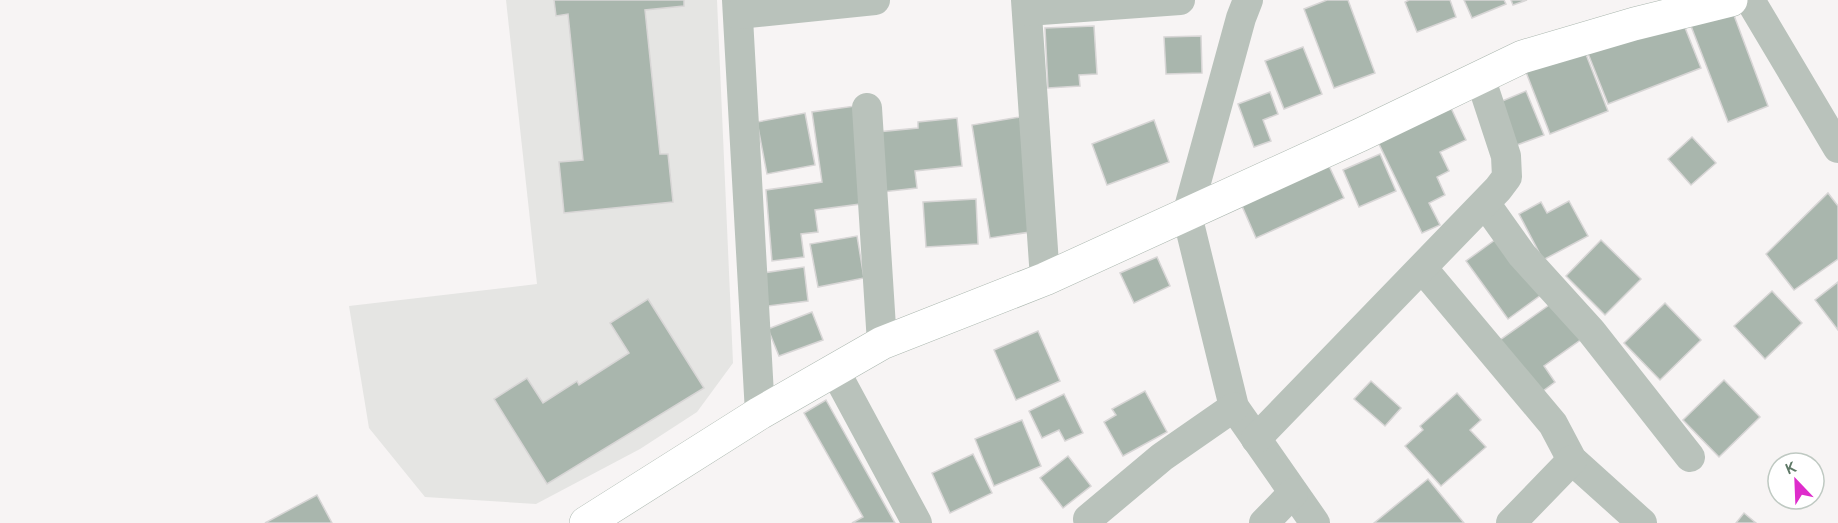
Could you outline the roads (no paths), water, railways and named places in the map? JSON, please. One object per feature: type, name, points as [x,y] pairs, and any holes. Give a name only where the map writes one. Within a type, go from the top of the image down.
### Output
[{"type":"main road","points":[[586,523],[760,413],[882,343],[1045,279],[1360,135],[1522,57],[1634,24],[1731,0]]},
{"type":"street","points":[[760,413],[737,7],[875,0]]},
{"type":"street","points":[[1045,279],[1027,6],[1180,0]]},
{"type":"street","points":[[1248,0],[1187,214],[1234,408],[1316,523]]},
{"type":"street","points":[[1750,0],[1838,148]]},
{"type":"street","points":[[1256,439],[1423,269],[1507,177],[1506,156],[1480,77]]},
{"type":"street","points":[[867,108],[882,343]]},
{"type":"street","points":[[1485,203],[1522,255],[1591,331],[1690,457]]},
{"type":"street","points":[[1423,269],[1553,424],[1572,460],[1642,523]]},
{"type":"street","points":[[835,371],[917,523]]},
{"type":"street","points":[[1088,519],[1162,458],[1234,408]]},
{"type":"street","points":[[1511,523],[1572,460]]},
{"type":"street","points":[[1264,523],[1293,493]]}]
